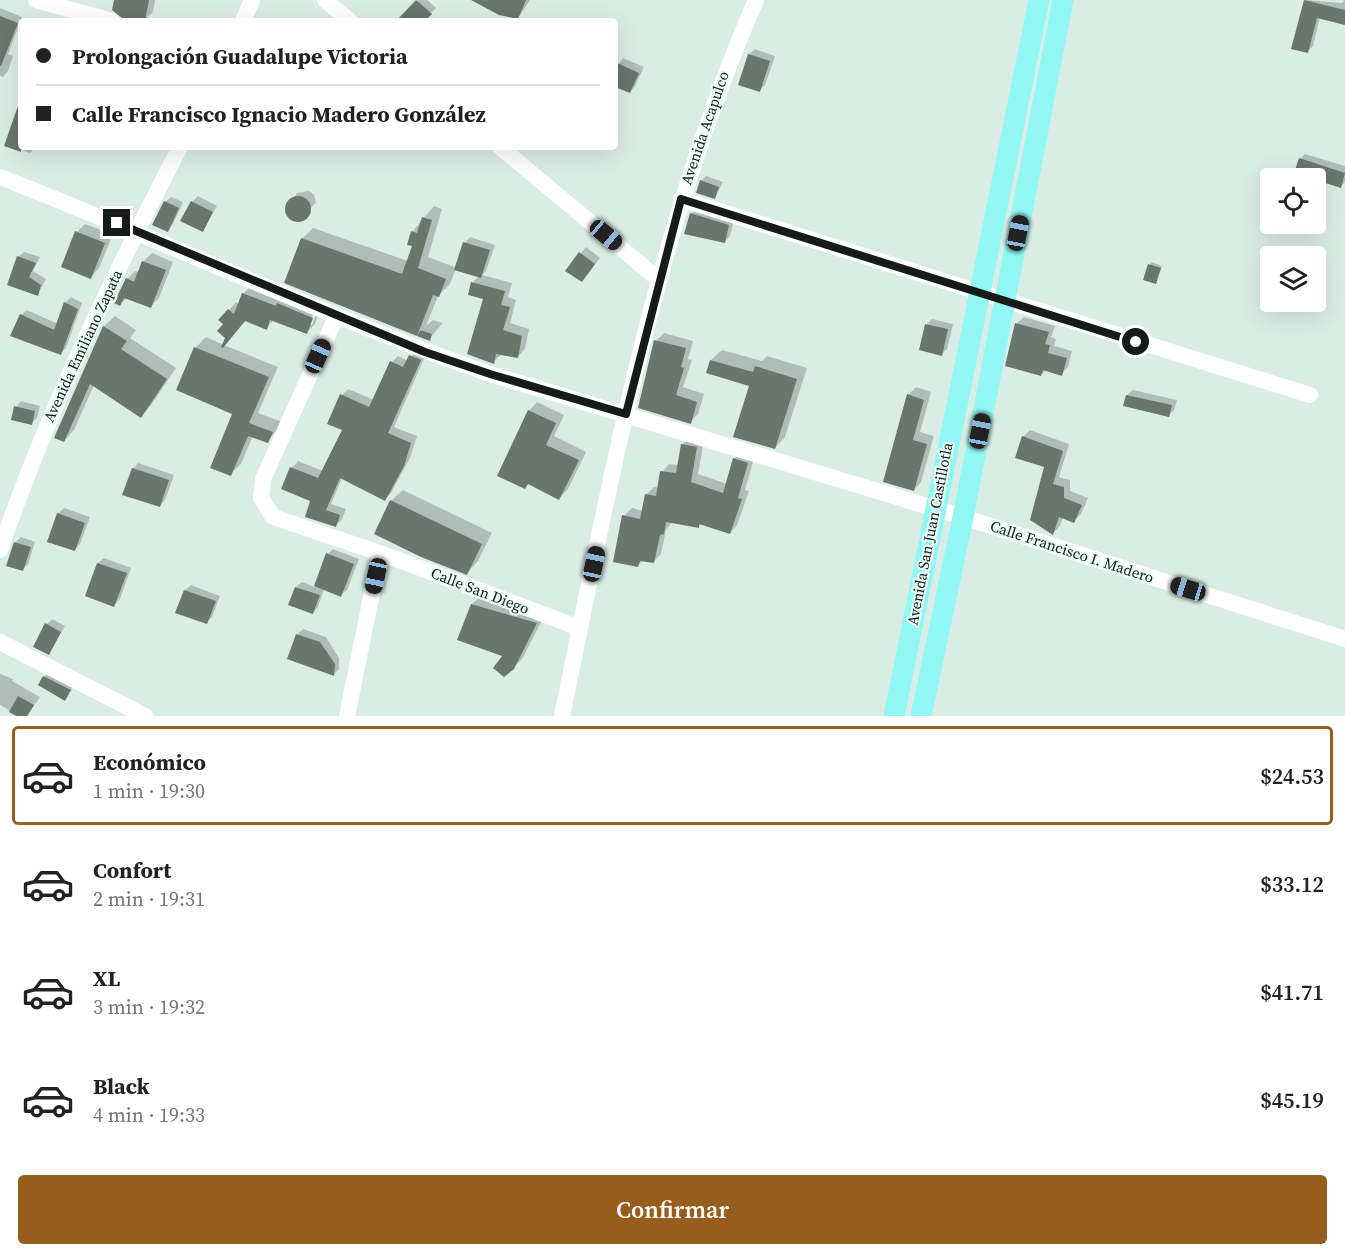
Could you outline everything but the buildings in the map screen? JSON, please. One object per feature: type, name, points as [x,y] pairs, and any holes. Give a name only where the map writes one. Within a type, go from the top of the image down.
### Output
[{"type":"main road","name":"Avenida San Juan Castillotla","points":[[894,716],[978,291],[1040,0]]},
{"type":"main road","name":"Avenida San Juan Castillotla","points":[[921,716],[963,517],[1063,0]]},
{"type":"street","points":[[36,0],[101,18]]},
{"type":"street","points":[[244,18],[252,0]]},
{"type":"street","points":[[325,0],[346,18]]},
{"type":"street","name":"Avenida Acapulco","points":[[562,716],[626,414],[658,279],[681,199],[722,78],[756,0]]},
{"type":"street","name":"Avenida Emiliano Zapata","points":[[0,550],[59,393],[136,231],[178,150]]},
{"type":"street","points":[[504,150],[658,279]]},
{"type":"street","name":"Calle Francisco I. Madero","points":[[0,177],[136,231],[425,352],[490,374],[963,517],[1345,639]]},
{"type":"street","points":[[681,199],[1310,395]]},
{"type":"street","name":"Calle San Diego","points":[[337,315],[263,479],[261,498],[273,517],[380,553],[580,628]]},
{"type":"street","points":[[347,716],[380,553]]},
{"type":"street","points":[[0,642],[145,716]]},
{"type":"route","points":[[117,223],[425,352],[554,394],[626,414],[658,279],[681,199],[1136,342]]}]
